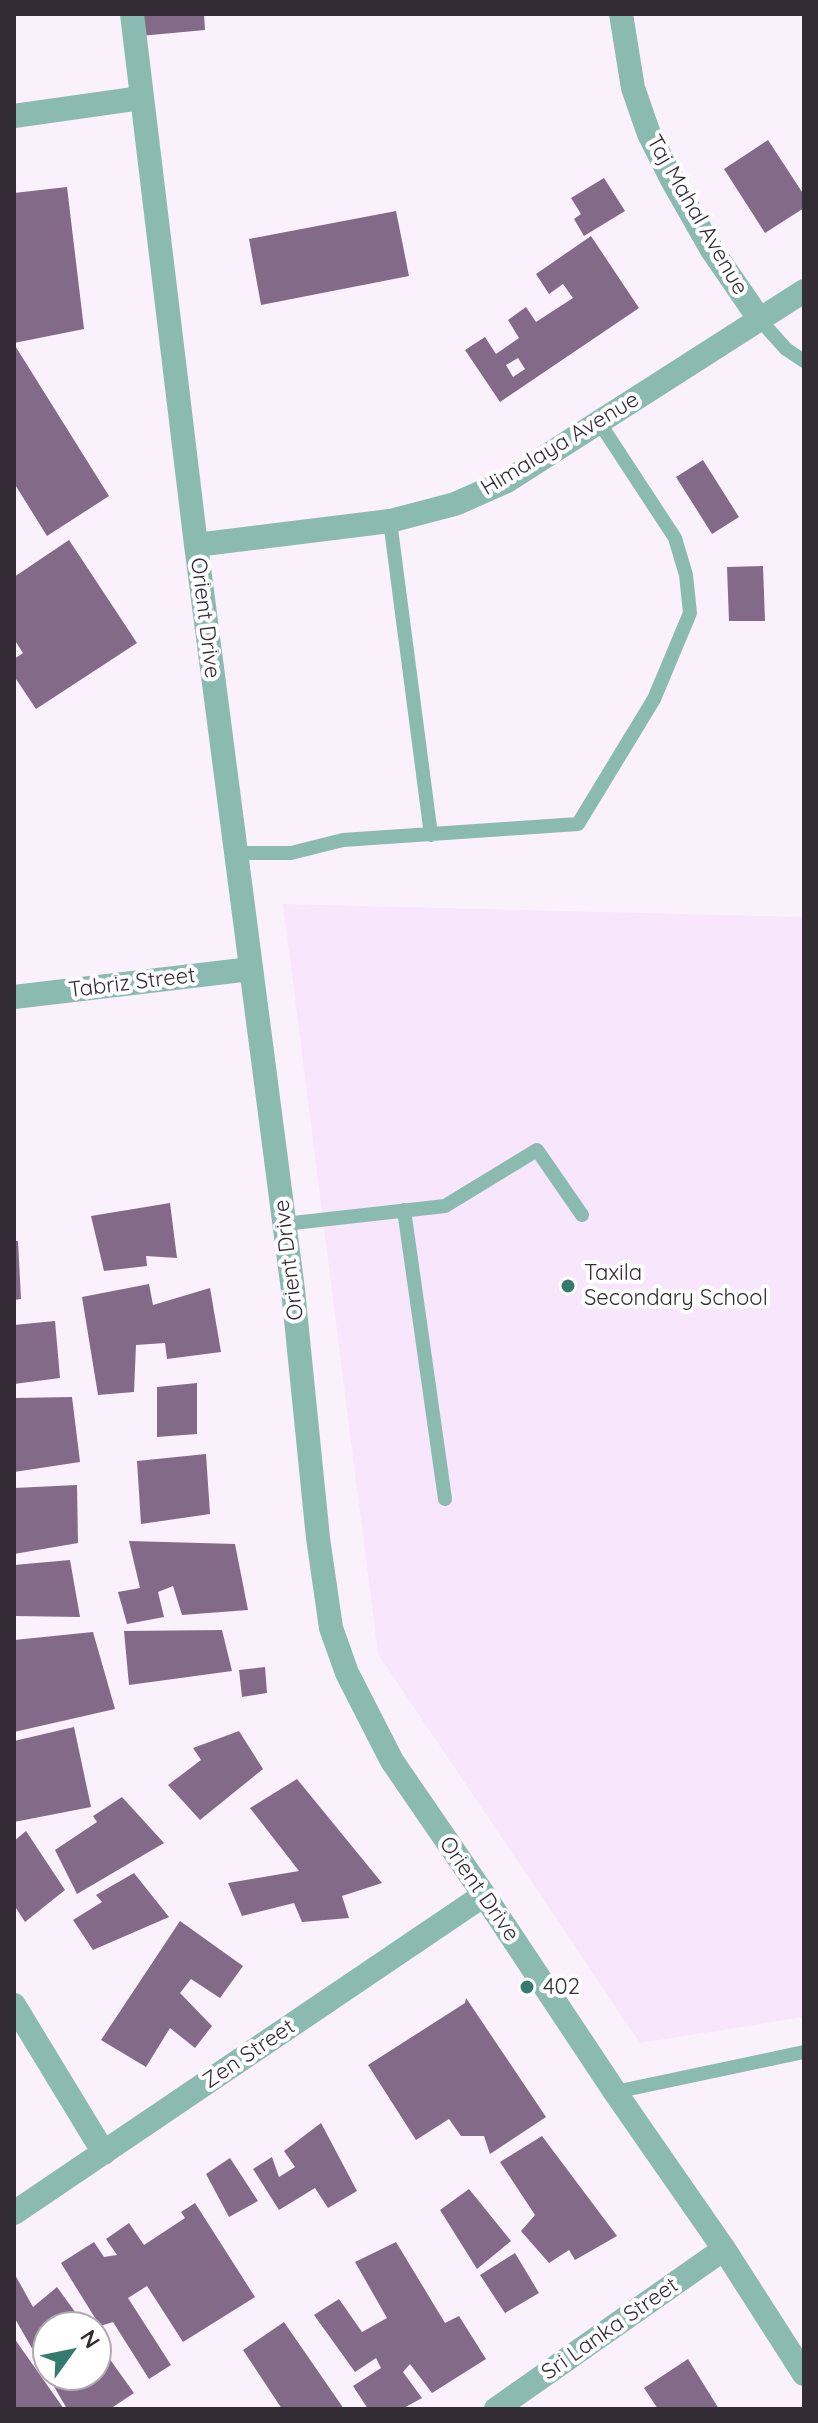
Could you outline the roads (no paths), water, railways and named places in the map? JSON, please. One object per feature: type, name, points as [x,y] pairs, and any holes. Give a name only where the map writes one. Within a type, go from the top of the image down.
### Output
[{"type":"street","name":"Orient Drive","points":[[132,14],[196,545],[284,1224],[318,1538],[331,1628],[347,1673],[392,1761],[724,2249],[804,2374]]},
{"type":"street","name":"Taj Mahal Avenue","points":[[621,14],[633,88],[649,134],[712,250],[760,320]]},
{"type":"street","points":[[14,116],[141,98]]},
{"type":"street","name":"Himalaya Avenue","points":[[196,545],[390,521],[455,504],[507,481],[804,291]]},
{"type":"street","name":"Tabriz Street","points":[[14,997],[251,969]]},
{"type":"street","name":"Zen Street","points":[[14,2213],[484,1895]]},
{"type":"street","points":[[14,2005],[104,2153]]},
{"type":"street","name":"Sri Lanka Street","points":[[496,2409],[724,2249]]},
{"type":"lane","points":[[760,320],[786,349],[804,361]]},
{"type":"lane","points":[[236,853],[291,853],[343,840],[578,824],[654,699],[690,613],[686,575],[675,538],[599,422]]},
{"type":"lane","points":[[390,521],[431,835]]},
{"type":"lane","points":[[284,1224],[445,1206],[537,1150],[582,1215]]},
{"type":"lane","points":[[404,1210],[445,1499]]},
{"type":"lane","points":[[615,2092],[804,2052]]},
{"type":"place","name":"Taxila Secondary School","points":[[568,1286]]},
{"type":"place","name":"402","points":[[527,1987]]}]
